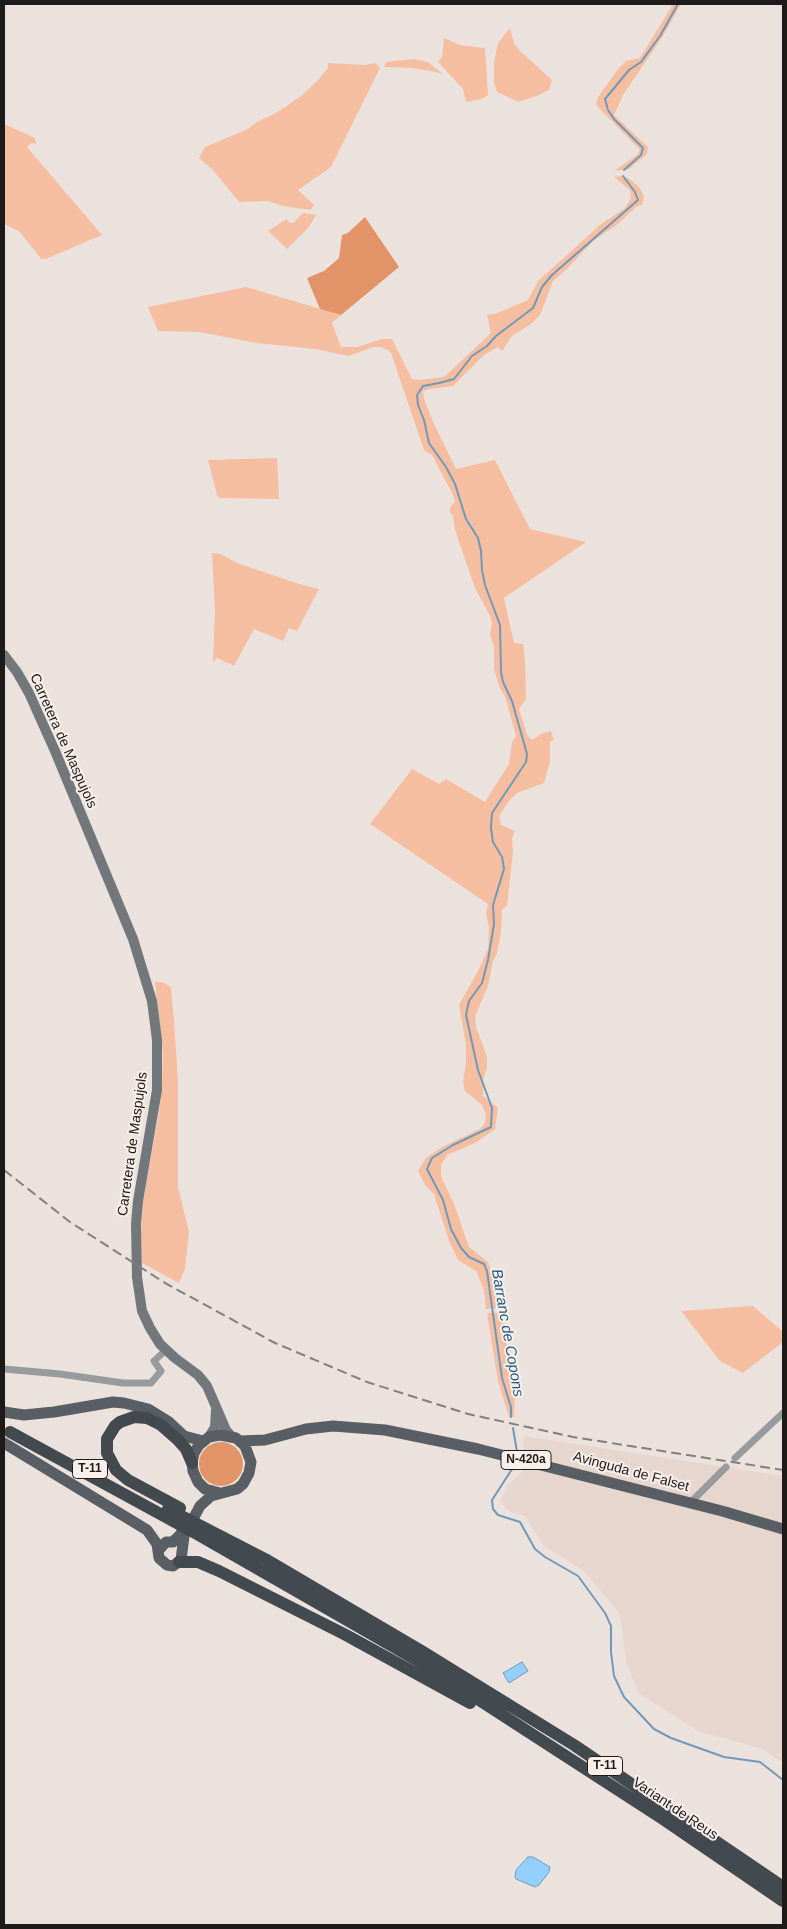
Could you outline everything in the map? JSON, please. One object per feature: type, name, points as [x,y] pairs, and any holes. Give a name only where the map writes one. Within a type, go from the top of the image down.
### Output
[{"type":"highway","points":[[168,1510],[116,1470],[107,1453],[106,1439],[120,1422],[134,1417],[147,1418],[161,1425],[178,1440],[186,1449],[192,1463]]},
{"type":"highway","name":"T-11","points":[[6,1434],[168,1510],[423,1657]]},
{"type":"highway","name":"T-11","points":[[217,1539],[245,1548],[423,1657]]},
{"type":"highway","points":[[179,1562],[198,1562],[219,1571],[344,1634],[486,1712],[529,1732]]},
{"type":"highway","name":"Variant de Reus","points":[[423,1657],[529,1732],[663,1819],[783,1901]]},
{"type":"highway","name":"Variant de Reus","points":[[423,1657],[574,1745],[783,1887]]},
{"type":"main road","points":[[4,1412],[24,1415],[113,1402],[124,1403],[148,1409],[169,1422],[184,1436],[206,1439],[220,1435],[236,1439],[248,1451],[250,1458],[249,1473],[243,1484],[232,1491],[211,1496],[200,1506],[177,1545]]},
{"type":"main road","name":"Avinguda de Falset","points":[[236,1439],[265,1440],[306,1429],[333,1426],[385,1430],[478,1449],[690,1503],[783,1529]]},
{"type":"main road","points":[[6,1434],[147,1530],[157,1544],[159,1558],[163,1563],[172,1566],[179,1562],[183,1556],[177,1545],[197,1502],[198,1482]]},
{"type":"main road","points":[[206,1439],[196,1450],[192,1463],[193,1471],[198,1482],[205,1488],[220,1493]]},
{"type":"main road","points":[[250,1458],[265,1440]]},
{"type":"main road","points":[[159,1550],[166,1542],[177,1545]]},
{"type":"street","name":"Carretera de Maspujols","points":[[4,655],[17,672],[29,693],[55,751],[133,939],[152,1000],[157,1040],[157,1090],[138,1201],[136,1236],[139,1294],[146,1320],[153,1334],[166,1350],[198,1375],[207,1386],[226,1430],[236,1439]]},
{"type":"street","points":[[4,1369],[60,1374],[123,1383],[151,1383],[160,1371],[154,1361],[166,1350]]},
{"type":"street","points":[[206,1439],[216,1421],[214,1399]]},
{"type":"street","points":[[735,1458],[783,1413]]},
{"type":"street","points":[[690,1503],[726,1467]]},
{"type":"shaded area","points":[[673,4],[681,4],[663,36],[623,95],[614,115],[648,147],[647,154],[629,169],[614,171],[637,155],[640,150],[596,105],[598,97],[626,61],[640,58]]},
{"type":"shaded area","points":[[510,28],[514,43],[521,52],[552,80],[549,90],[519,102],[497,92],[494,82],[494,62],[498,43]]},
{"type":"shaded area","points":[[444,38],[460,45],[485,48],[488,95],[482,99],[466,102],[463,89],[438,62],[442,57]]},
{"type":"shaded area","points":[[414,59],[428,62],[444,75],[413,68],[384,67],[386,62]]},
{"type":"shaded area","points":[[328,63],[365,65],[375,63],[380,68],[331,167],[298,190],[314,205],[311,210],[283,206],[268,201],[239,202],[212,169],[199,158],[205,147],[248,129],[300,97],[319,79],[328,68]]},
{"type":"shaded area","points":[[4,124],[35,138],[36,144],[31,143],[27,147],[102,235],[46,259],[41,259],[19,231],[4,224]]},
{"type":"shaded area","points":[[623,176],[640,188],[644,197],[642,205],[636,207],[618,224],[593,241],[553,281],[540,315],[531,324],[512,336],[502,351],[498,347],[484,355],[453,386],[423,391],[424,399],[434,424],[456,469],[495,460],[530,529],[586,542],[504,598],[514,643],[523,644],[526,699],[519,709],[527,735],[532,740],[541,734],[551,731],[554,740],[550,741],[550,762],[544,783],[517,793],[499,816],[501,825],[515,831],[512,839],[513,851],[507,906],[502,909],[501,932],[497,954],[493,961],[488,986],[475,1016],[476,1027],[487,1057],[487,1068],[483,1080],[483,1096],[498,1108],[495,1129],[475,1143],[447,1155],[441,1165],[441,1176],[454,1204],[469,1247],[488,1262],[494,1279],[501,1302],[500,1308],[486,1309],[484,1290],[476,1271],[458,1260],[449,1241],[434,1194],[425,1185],[418,1171],[426,1158],[442,1147],[480,1129],[485,1123],[486,1114],[482,1105],[465,1091],[463,1082],[466,1045],[459,1005],[488,949],[489,927],[486,913],[488,904],[370,824],[412,769],[439,784],[446,779],[485,802],[509,764],[512,742],[516,736],[506,699],[499,686],[494,669],[494,647],[490,635],[492,623],[490,616],[475,588],[455,530],[453,516],[450,512],[450,508],[455,501],[432,455],[424,450],[391,353],[388,350],[373,347],[349,356],[315,349],[257,343],[199,332],[158,331],[148,307],[246,287],[341,315],[332,323],[341,347],[357,347],[382,339],[392,339],[412,379],[444,377],[491,333],[487,315],[495,314],[528,300],[538,281],[600,225],[624,209],[631,199],[630,190],[614,177]]},
{"type":"shaded area","points":[[303,213],[316,215],[309,227],[287,249],[268,231],[286,219],[293,223]]},
{"type":"shaded area","points":[[365,217],[399,267],[341,315],[320,309],[307,278],[324,271],[339,258],[342,235],[348,233]]},
{"type":"shaded area","points":[[277,458],[279,499],[220,498],[217,495],[208,460]]},
{"type":"shaded area","points":[[212,553],[220,554],[237,563],[299,584],[319,589],[297,631],[289,628],[283,641],[254,629],[234,666],[217,658],[213,662],[215,611]]},
{"type":"shaded area","points":[[155,982],[162,982],[171,987],[174,1021],[178,1081],[178,1187],[189,1232],[185,1269],[179,1283],[142,1263],[143,1200],[159,1113],[162,1082],[163,1053]]},
{"type":"shaded area","points":[[753,1306],[783,1332],[783,1342],[743,1373],[720,1361],[681,1311]]},
{"type":"shaded area","points":[[501,1312],[515,1394],[514,1417],[509,1417],[498,1381],[487,1313]]},
{"type":"shaded area","points":[[524,1436],[783,1476],[783,1763],[763,1749],[698,1731],[638,1693],[626,1660],[620,1614],[583,1570],[544,1546],[525,1516],[510,1512],[500,1502],[508,1485],[523,1471]]},
{"type":"shaded area","points":[[221,1442],[233,1446],[239,1452],[243,1464],[239,1476],[233,1482],[221,1486],[209,1482],[203,1476],[199,1464],[203,1452],[209,1446]]},
{"type":"water","points":[[522,1662],[528,1671],[509,1683],[503,1673]]},
{"type":"water","points":[[528,1857],[533,1857],[550,1867],[549,1872],[539,1885],[535,1887],[515,1877],[516,1870]]},
{"type":"waterway","name":"Barranc de Copons","points":[[624,170],[641,155],[643,148],[614,119],[608,110],[605,99],[629,70],[641,62],[660,36],[678,4]]},
{"type":"waterway","name":"Barranc de Copons","points":[[511,1417],[511,1407],[502,1378],[487,1271],[484,1264],[469,1257],[461,1248],[451,1229],[443,1200],[427,1169],[432,1158],[453,1145],[491,1127],[492,1108],[478,1070],[466,1015],[469,1001],[482,983],[488,960],[494,924],[493,905],[504,869],[502,857],[493,842],[491,828],[492,813],[526,762],[527,754],[512,701],[503,682],[500,625],[485,585],[478,538],[466,519],[455,484],[446,467],[429,443],[417,395],[423,386],[454,379],[472,356],[533,308],[542,287],[552,275],[638,200],[635,192],[623,176]]},
{"type":"waterway","name":"Barranc de Copons","points":[[513,1428],[517,1452]]},
{"type":"waterway","points":[[514,1466],[492,1500],[493,1509],[498,1515],[520,1522],[535,1549],[578,1576],[605,1613],[611,1626],[611,1652],[614,1676],[624,1697],[654,1729],[671,1738],[724,1757],[760,1762],[783,1780]]},
{"type":"railway","points":[[4,1170],[70,1222],[165,1283],[275,1343],[367,1382],[468,1414],[573,1437],[783,1470]]}]
